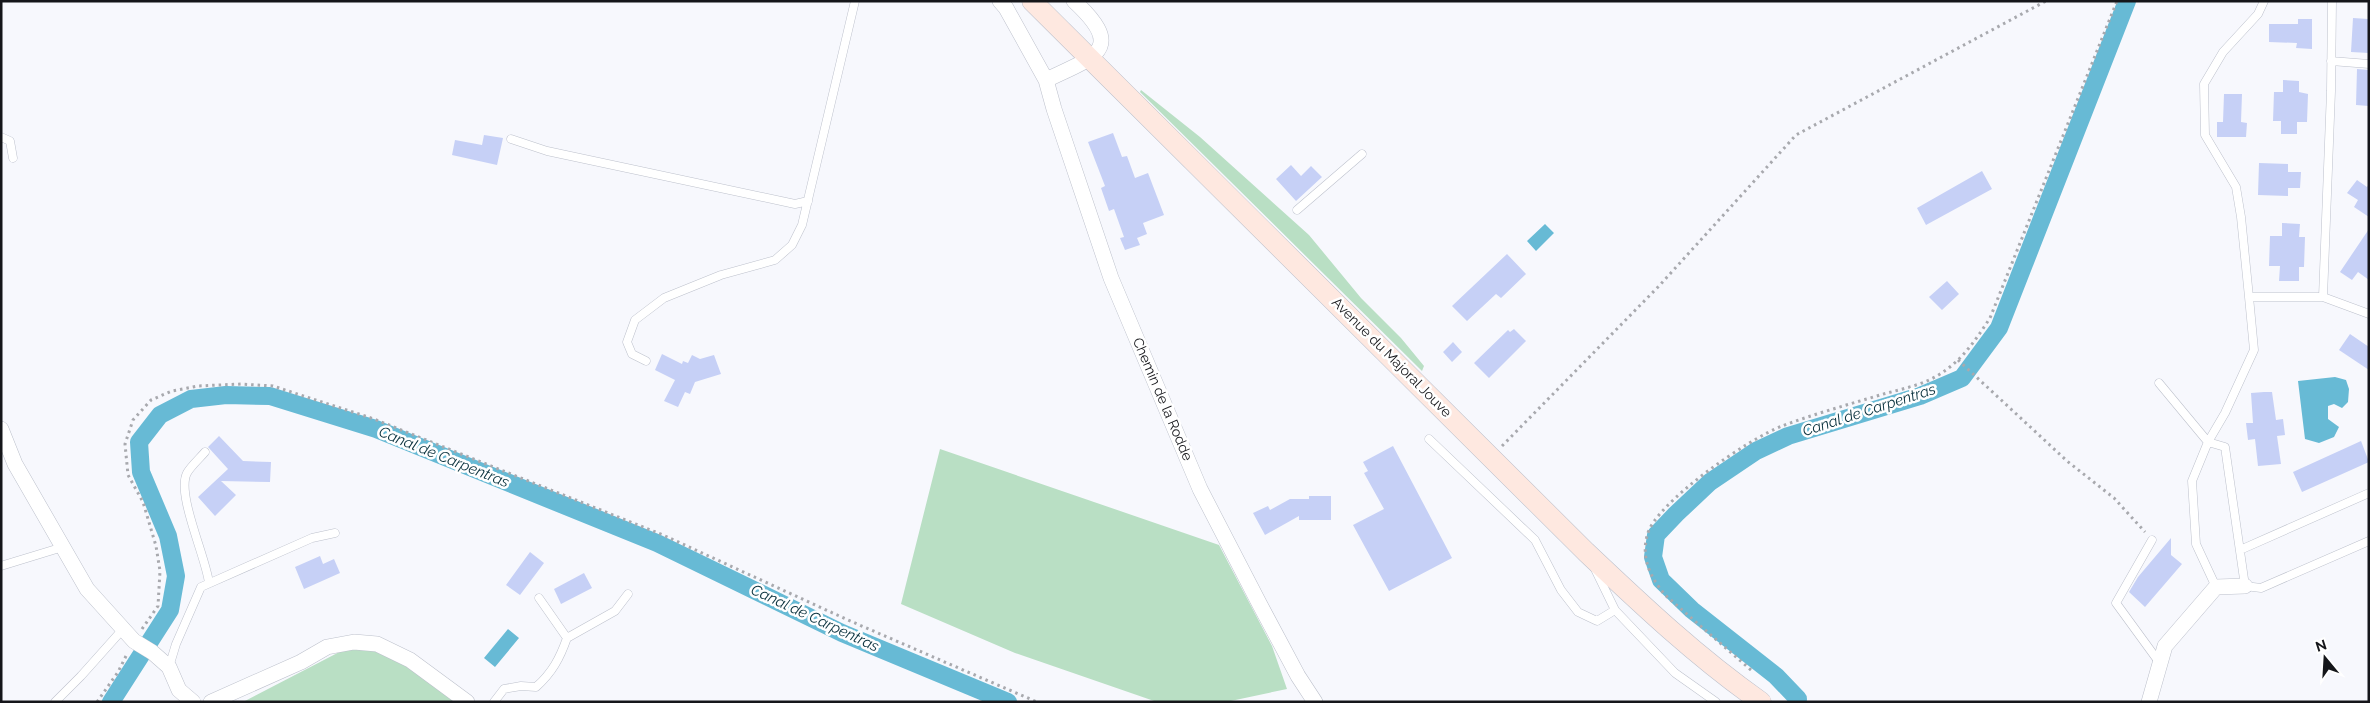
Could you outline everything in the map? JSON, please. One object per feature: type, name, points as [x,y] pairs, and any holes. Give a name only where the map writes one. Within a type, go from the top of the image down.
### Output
[{"type":"main road","name":"Avenue du Majoral Jouve","points":[[1032,1],[1586,552],[1658,620],[1727,678],[1761,702]]},
{"type":"street","name":"Chemin de la Rodde","points":[[1000,1],[1006,8],[1046,80],[1111,278],[1200,489],[1272,627],[1315,702]]},
{"type":"street","points":[[1046,80],[1090,58],[1097,52],[1102,43],[1100,30],[1074,1]]},
{"type":"street","points":[[1,429],[15,464],[87,589],[136,642],[152,652],[169,667],[179,690],[193,702]]},
{"type":"street","points":[[2149,702],[2165,646],[2216,586],[2245,586]]},
{"type":"street","points":[[211,702],[301,662],[327,647],[354,642],[377,644],[410,660],[467,702]]},
{"type":"lane","points":[[646,361],[632,354],[626,342],[635,320],[664,298],[721,275],[774,260],[792,245],[802,225],[855,1]]},
{"type":"lane","points":[[2216,586],[2196,544],[2192,481],[2208,442],[2225,413],[2254,350],[2241,217],[2236,187],[2205,135],[2204,84],[2223,52],[2258,14],[2264,1]]},
{"type":"lane","points":[[2323,297],[2332,1]]},
{"type":"lane","points":[[2331,61],[2369,64]]},
{"type":"lane","points":[[1,137],[10,141],[13,158]]},
{"type":"lane","points":[[511,139],[547,151],[795,204],[808,201]]},
{"type":"lane","points":[[1297,210],[1362,154]]},
{"type":"lane","points":[[2249,297],[2323,297],[2369,314]]},
{"type":"lane","points":[[2160,384],[2208,442],[2225,447],[2245,586],[2261,588],[2369,541]]},
{"type":"lane","points":[[1429,439],[1535,540],[1561,590],[1578,612],[1597,621],[1615,610]]},
{"type":"lane","points":[[205,452],[186,474],[184,491],[189,514],[207,566],[209,583]]},
{"type":"lane","points":[[2240,550],[2369,493]]},
{"type":"lane","points":[[169,667],[176,644],[201,587],[312,538],[335,533]]},
{"type":"lane","points":[[2152,540],[2116,603],[2160,664]]},
{"type":"lane","points":[[1,566],[63,547]]},
{"type":"lane","points":[[1586,552],[1615,610],[1675,672],[1716,702]]},
{"type":"lane","points":[[494,702],[504,689],[522,686],[536,687],[550,676],[562,654],[567,638],[615,611],[628,594]]},
{"type":"lane","points":[[539,598],[567,638]]},
{"type":"lane","points":[[56,702],[123,629]]},
{"type":"path","points":[[1491,457],[1659,286],[1796,135],[2046,1]]},
{"type":"path","points":[[1755,673],[1665,595],[1654,582],[1648,570],[1646,554],[1647,536],[1656,519],[1702,474],[1780,426],[1916,385],[1943,373],[1975,342],[1990,318],[2118,1]]},
{"type":"path","points":[[1958,360],[2067,461],[2114,498],[2152,540]]},
{"type":"path","points":[[97,702],[118,672],[158,606],[160,571],[156,546],[143,502],[128,475],[125,444],[133,420],[151,400],[172,391],[198,386],[241,384],[273,386],[374,419],[663,535],[848,620],[1037,702]]},
{"type":"green space","points":[[1141,90],[1200,137],[1309,235],[1361,298],[1401,338],[1424,366],[1422,371],[1140,92]]},
{"type":"green space","points":[[940,449],[1219,545],[1272,646],[1287,689],[1226,702],[1157,702],[1015,653],[901,604]]},
{"type":"green space","points":[[349,647],[376,649],[404,663],[455,702],[243,702]]},
{"type":"water","points":[[1545,224],[1554,233],[1536,251],[1527,241]]},
{"type":"water","points":[[2335,377],[2346,380],[2349,389],[2348,402],[2342,408],[2334,404],[2328,406],[2328,419],[2339,427],[2334,437],[2319,443],[2305,439],[2298,381]]},
{"type":"water","points":[[508,629],[519,638],[495,667],[484,658]]},
{"type":"building","points":[[2353,18],[2368,19],[2369,53],[2351,52]]},
{"type":"building","points":[[2298,19],[2312,19],[2312,49],[2296,48],[2297,43],[2269,42],[2269,24],[2298,24]]},
{"type":"building","points":[[2357,69],[2369,70],[2369,106],[2356,105]]},
{"type":"building","points":[[2283,80],[2299,81],[2299,92],[2308,94],[2307,122],[2297,122],[2297,134],[2281,134],[2281,121],[2273,121],[2274,92],[2283,92]]},
{"type":"building","points":[[2224,94],[2242,94],[2241,122],[2247,123],[2246,137],[2217,137],[2217,122],[2223,122]]},
{"type":"building","points":[[1113,133],[1122,157],[1127,156],[1135,178],[1148,173],[1164,215],[1143,223],[1147,234],[1137,238],[1140,245],[1125,250],[1120,238],[1124,237],[1114,209],[1109,211],[1101,188],[1105,186],[1088,142]]},
{"type":"building","points":[[484,135],[503,138],[497,165],[452,155],[455,140],[482,145]]},
{"type":"building","points":[[2259,163],[2288,164],[2288,172],[2301,172],[2300,188],[2288,188],[2288,196],[2258,195]]},
{"type":"building","points":[[1291,165],[1301,176],[1311,166],[1322,177],[1296,201],[1276,179]]},
{"type":"building","points":[[1982,171],[1992,189],[1926,225],[1917,208]]},
{"type":"building","points":[[2357,180],[2367,187],[2369,184],[2369,217],[2354,207],[2358,200],[2347,193]]},
{"type":"building","points":[[2282,223],[2300,224],[2299,237],[2305,237],[2304,267],[2299,267],[2299,281],[2279,281],[2280,266],[2269,266],[2270,236],[2282,236]]},
{"type":"building","points":[[2369,229],[2369,280],[2358,272],[2352,280],[2340,272]]},
{"type":"building","points":[[1507,254],[1526,274],[1501,298],[1496,294],[1467,321],[1452,306]]},
{"type":"building","points":[[1947,281],[1959,294],[1942,310],[1929,297]]},
{"type":"building","points":[[1514,329],[1526,341],[1489,378],[1474,363],[1508,330],[1510,332]]},
{"type":"building","points":[[2350,334],[2369,347],[2369,370],[2339,350]]},
{"type":"building","points":[[1453,342],[1462,352],[1452,362],[1443,352]]},
{"type":"building","points":[[662,354],[682,364],[683,361],[688,363],[692,355],[700,359],[714,355],[721,374],[695,382],[690,394],[685,392],[678,407],[664,401],[675,380],[655,370]]},
{"type":"building","points":[[2272,392],[2276,420],[2283,419],[2285,435],[2277,436],[2281,464],[2258,466],[2255,439],[2248,440],[2246,423],[2253,423],[2251,393]]},
{"type":"building","points":[[219,436],[243,461],[271,462],[270,482],[221,481],[236,495],[215,516],[198,497],[228,469],[208,447]]},
{"type":"building","points":[[2361,441],[2369,462],[2302,492],[2293,472]]},
{"type":"building","points":[[1393,446],[1452,558],[1389,591],[1353,525],[1384,509],[1364,473],[1368,471],[1363,462]]},
{"type":"building","points":[[1309,496],[1331,496],[1331,520],[1299,520],[1299,516],[1265,535],[1253,513],[1268,506],[1270,510],[1290,499],[1309,499]]},
{"type":"building","points":[[2171,538],[2171,555],[2182,564],[2145,607],[2129,592],[2138,577]]},
{"type":"building","points":[[530,552],[544,563],[520,595],[506,585]]},
{"type":"building","points":[[320,556],[323,564],[334,559],[340,573],[304,589],[295,567]]},
{"type":"building","points":[[584,573],[592,588],[561,604],[554,589]]},
{"type":"waterway","name":"Canal de Carpentras","points":[[1798,699],[1776,676],[1692,610],[1661,580],[1653,557],[1656,535],[1710,482],[1756,451],[1788,436],[1920,396],[1962,378],[1999,328],[2127,1]]},
{"type":"waterway","name":"Canal de Carpentras","points":[[111,702],[170,610],[176,576],[168,536],[141,472],[139,442],[160,415],[191,399],[226,395],[270,396],[376,429],[657,543],[842,633],[1008,702]]}]
